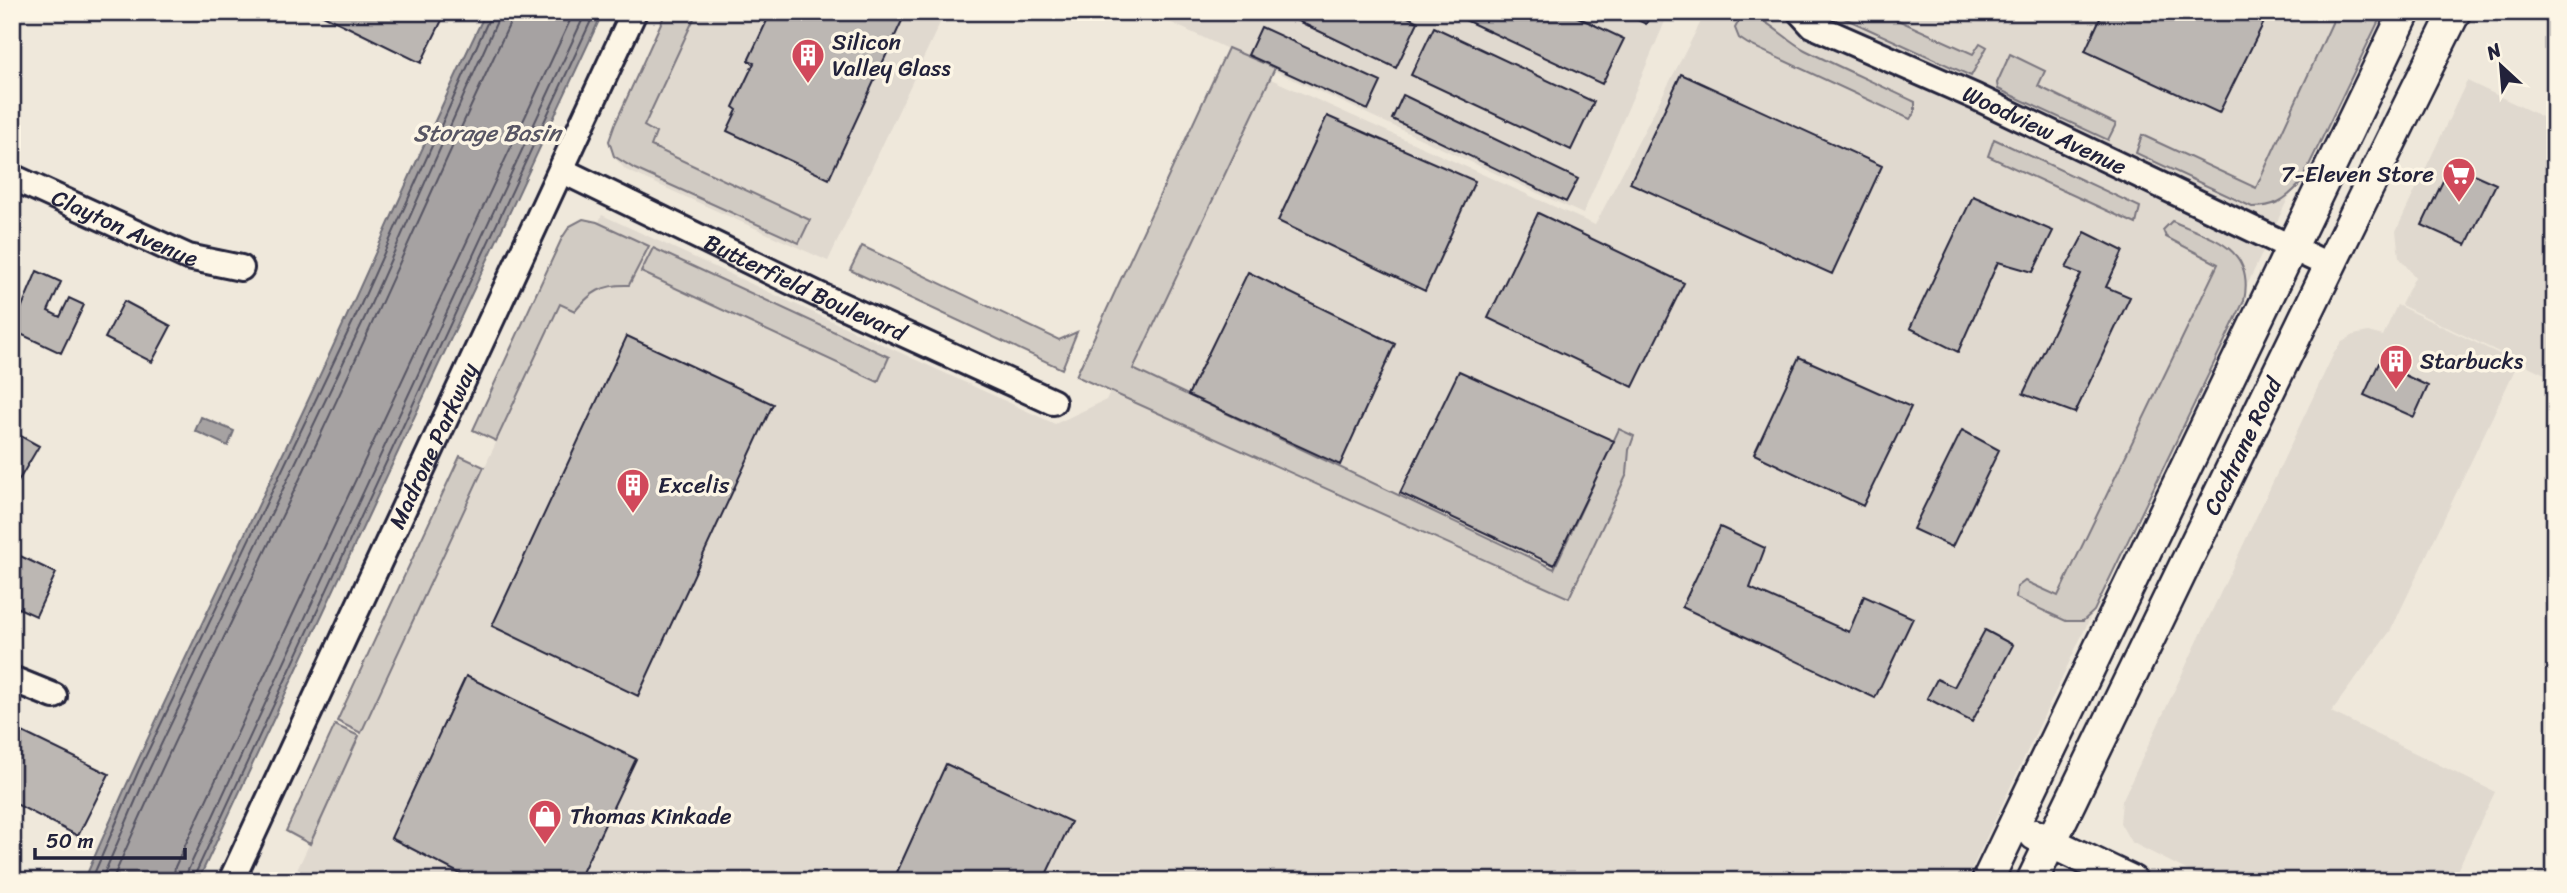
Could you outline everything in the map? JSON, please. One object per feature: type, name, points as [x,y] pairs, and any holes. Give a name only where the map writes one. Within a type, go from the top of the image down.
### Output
[{"type":"main road","name":"Cochrane Road","points":[[1991,871],[2015,827],[2405,12]]},
{"type":"main road","name":"Cochrane Road","points":[[2036,880],[2328,265],[2455,12]]},
{"type":"main road","points":[[2015,827],[2132,881]]},
{"type":"main road","points":[[1991,871],[2036,880]]},
{"type":"street","name":"Madrone Parkway","points":[[230,881],[634,12]]},
{"type":"street","name":"Woodview Avenue","points":[[1800,12],[1812,25],[1976,97],[2328,265]]},
{"type":"street","name":"Butterfield Boulevard","points":[[561,170],[823,297],[1053,402]]},
{"type":"street","name":"Clayton Avenue","points":[[12,177],[188,257],[241,268]]},
{"type":"street","points":[[12,679],[54,696]]},
{"type":"shaded area","points":[[666,12],[697,12],[644,126],[656,133],[651,146],[810,220],[799,243],[635,169],[614,156],[609,141],[615,124]]},
{"type":"shaded area","points":[[669,12],[945,12],[828,261],[626,170],[612,155],[611,135]]},
{"type":"shaded area","points":[[1148,12],[1669,12],[1583,214]]},
{"type":"shaded area","points":[[1706,12],[2376,12],[1966,881],[292,881],[602,215],[1055,424],[1106,400],[1262,75],[1595,225]]},
{"type":"shaded area","points":[[1831,12],[1880,12],[1973,54],[1980,43],[1987,47],[1971,76]]},
{"type":"shaded area","points":[[2337,12],[2383,12],[2300,184],[2284,198],[2267,206],[2252,207],[2136,153],[2142,135],[2256,188]]},
{"type":"shaded area","points":[[1750,15],[1805,50],[1915,102],[1915,112],[1910,119],[1748,44],[1739,38],[1735,28],[1740,19]]},
{"type":"shaded area","points":[[1228,48],[1275,68],[1133,369],[1554,569],[1619,429],[1634,436],[1629,450],[1627,474],[1569,598],[1076,376]]},
{"type":"shaded area","points":[[2010,54],[2045,71],[2038,86],[2116,124],[2108,140],[1998,89],[1997,83]]},
{"type":"shaded area","points":[[2467,81],[2555,123],[2555,379],[2401,305],[2415,277],[2399,257],[2396,231]]},
{"type":"shaded area","points":[[1994,139],[2140,207],[2136,224],[1988,156]]},
{"type":"shaded area","points":[[583,219],[597,222],[649,246],[629,285],[598,290],[575,311],[560,304],[496,441],[473,430],[562,238],[570,226]]},
{"type":"shaded area","points":[[2172,221],[2216,240],[2237,257],[2246,283],[2244,301],[2094,611],[2083,621],[2066,621],[2016,598],[2017,587],[2025,581],[2058,596],[2218,264],[2166,237],[2163,230]]},
{"type":"shaded area","points":[[862,246],[1059,340],[1077,332],[1062,369],[850,270]]},
{"type":"shaded area","points":[[653,248],[889,357],[878,382],[641,272]]},
{"type":"shaded area","points":[[2397,305],[2518,363],[2391,630],[2331,712],[2495,792],[2452,881],[2208,881],[2131,842],[2120,823],[2122,801],[2334,353],[2342,342],[2354,335],[2368,332],[2383,336]]},
{"type":"shaded area","points":[[460,456],[484,467],[361,733],[337,721]]},
{"type":"shaded area","points":[[335,725],[359,736],[310,844],[286,831]]},
{"type":"water","name":"Storage Basin","points":[[486,12],[603,12],[198,881],[84,881],[139,758],[312,392]]},
{"type":"water","points":[[201,417],[234,431],[228,446],[195,431]]},
{"type":"building","points":[[317,12],[446,12],[421,63]]},
{"type":"building","name":"Silicon Valley Glass","points":[[771,12],[906,12],[829,179],[727,131],[737,110],[733,107],[754,63],[748,61]]},
{"type":"building","points":[[1279,12],[1398,12],[1418,22],[1396,68]]},
{"type":"building","points":[[1448,12],[1567,12],[1624,39],[1602,84]]},
{"type":"building","points":[[1621,12],[1652,12],[1646,24]]},
{"type":"building","points":[[2103,12],[2269,12],[2219,113],[2085,51]]},
{"type":"building","points":[[1261,27],[1381,82],[1368,110],[1248,55]]},
{"type":"building","points":[[1434,27],[1594,102],[1571,150],[1411,75]]},
{"type":"building","points":[[1681,74],[1882,166],[1832,274],[1630,183]]},
{"type":"building","points":[[1403,95],[1578,179],[1566,202],[1392,119]]},
{"type":"building","points":[[1327,116],[1475,181],[1425,291],[1278,221]]},
{"type":"building","name":"7-Eleven Store","points":[[2451,164],[2496,184],[2466,245],[2422,225]]},
{"type":"building","points":[[1973,196],[2053,231],[2033,272],[1998,262],[1958,352],[1910,328]]},
{"type":"building","points":[[1538,213],[1684,283],[1633,387],[1488,318]]},
{"type":"building","points":[[2085,232],[2123,251],[2106,287],[2130,297],[2075,413],[2023,394],[2081,274],[2066,268]]},
{"type":"building","points":[[37,271],[61,282],[48,311],[60,317],[69,298],[84,305],[61,353],[12,330]]},
{"type":"building","points":[[1248,272],[1395,344],[1340,465],[1188,395]]},
{"type":"building","points":[[124,301],[171,326],[152,362],[105,338]]},
{"type":"building","name":"Excelis","points":[[627,336],[773,404],[638,696],[492,626]]},
{"type":"building","points":[[1799,357],[1911,407],[1863,506],[1754,454]]},
{"type":"building","name":"Starbucks","points":[[2379,363],[2428,386],[2414,417],[2364,395]]},
{"type":"building","points":[[1459,371],[1614,441],[1554,565],[1400,493]]},
{"type":"building","points":[[1962,430],[1999,450],[1952,547],[1913,529]]},
{"type":"building","points":[[17,434],[39,446],[16,485],[12,483],[12,442]]},
{"type":"building","points":[[1720,527],[1765,548],[1750,588],[1849,632],[1864,596],[1913,618],[1875,698],[1682,607]]},
{"type":"building","points":[[14,553],[56,573],[36,616],[12,605]]},
{"type":"building","points":[[1985,630],[2013,645],[1972,722],[1927,698],[1937,679],[1954,687]]},
{"type":"building","points":[[466,676],[636,759],[578,881],[474,881],[391,838]]},
{"type":"building","points":[[12,727],[109,774],[78,836],[12,802]]},
{"type":"building","points":[[946,764],[1071,822],[1043,881],[893,881]]},
{"type":"place","name":"Silicon Valley Glass","points":[[808,85]]},
{"type":"place","name":"7-Eleven Store","points":[[2459,204]]},
{"type":"place","name":"Starbucks","points":[[2396,391]]},
{"type":"place","name":"Excelis","points":[[633,515]]},
{"type":"place","name":"Thomas Kinkade","points":[[545,846]]}]
